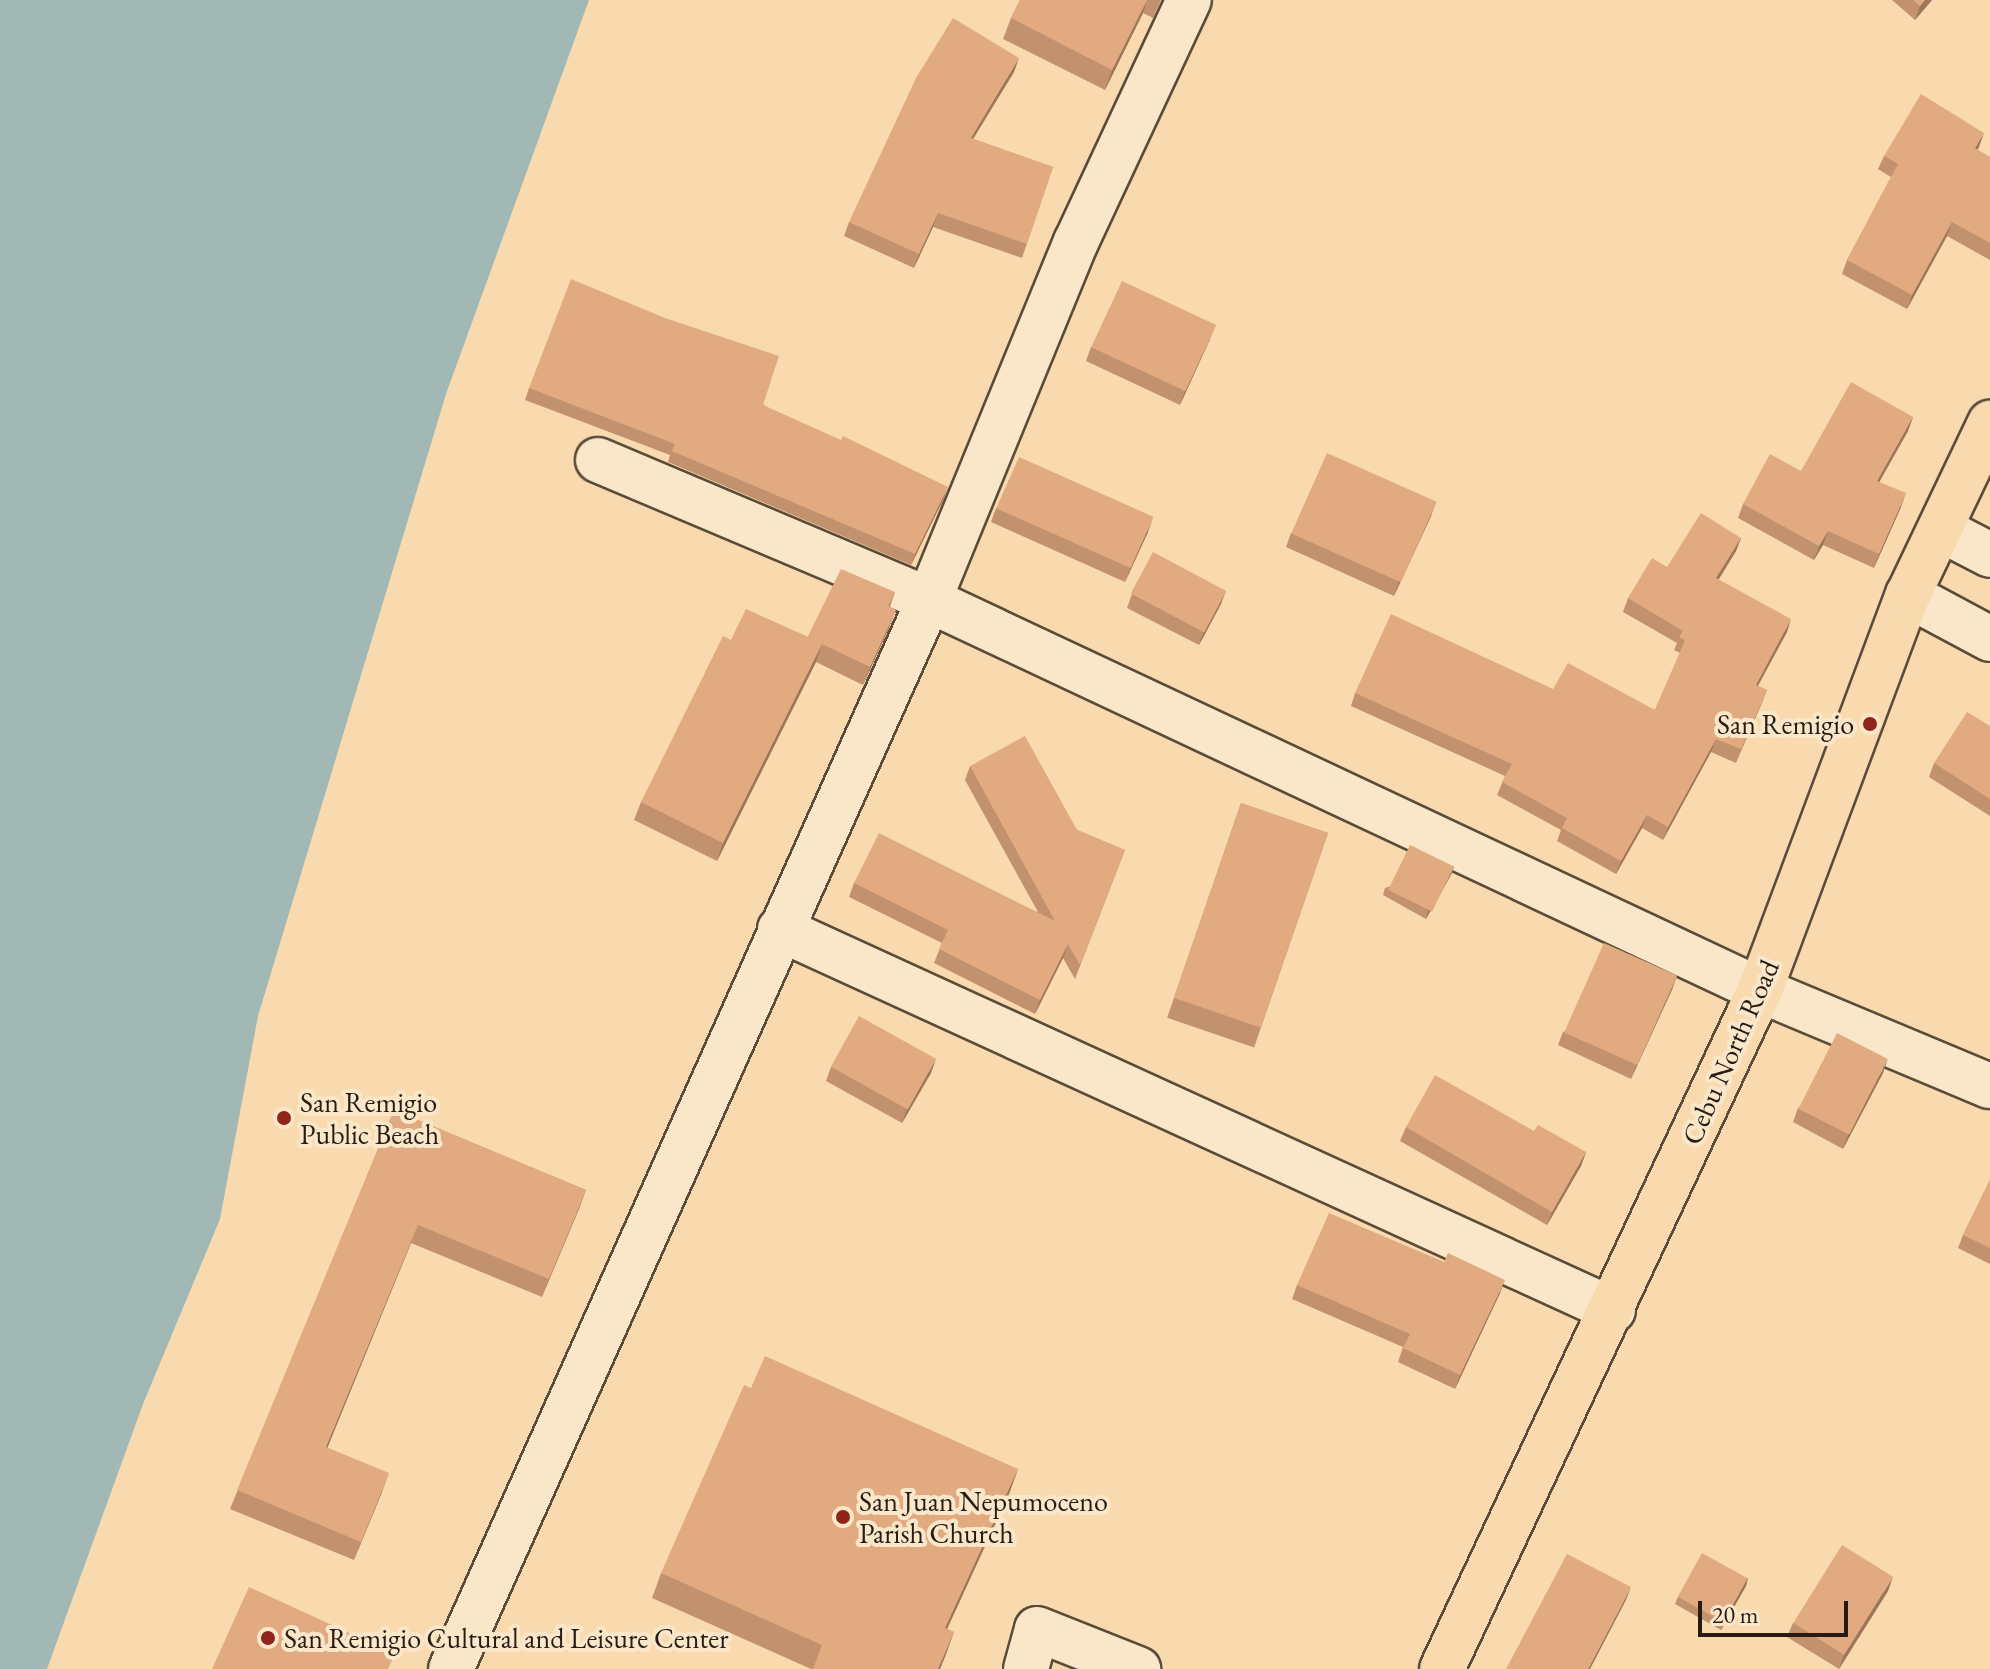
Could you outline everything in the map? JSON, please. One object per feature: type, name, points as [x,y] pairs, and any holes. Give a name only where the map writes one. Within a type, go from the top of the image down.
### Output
[{"type":"main road","name":"Cebu North Road","points":[[1442,1669],[1613,1310],[1760,990],[1908,595],[1990,423]]},
{"type":"street","points":[[451,1669],[929,600],[1076,242],[1189,0]]},
{"type":"street","points":[[598,460],[929,600],[1760,990],[1990,1086]]},
{"type":"street","points":[[1940,529],[1990,555]]},
{"type":"street","points":[[1908,595],[1990,639]]},
{"type":"street","points":[[780,929],[1613,1310]]},
{"type":"street","points":[[1026,1669],[1037,1629],[1138,1669]]},
{"type":"water","points":[[0,0],[589,0],[446,394],[258,1016],[220,1219],[143,1404],[47,1669],[0,1669]]},
{"type":"building","points":[[1020,0],[1147,0],[1112,70],[1011,18]]},
{"type":"building","points":[[953,18],[1019,58],[971,138],[1053,167],[1027,244],[938,213],[919,254],[849,222],[916,78]]},
{"type":"building","points":[[1921,94],[1984,133],[1975,148],[1990,157],[1990,243],[1952,222],[1912,295],[1847,260],[1898,164],[1884,156]]},
{"type":"building","points":[[571,279],[665,318],[779,356],[763,405],[841,440],[843,436],[948,487],[915,554],[672,451],[675,444],[529,388]]},
{"type":"building","points":[[1122,281],[1216,325],[1185,391],[1091,347]]},
{"type":"building","points":[[1851,382],[1913,417],[1877,481],[1906,493],[1879,554],[1828,531],[1819,546],[1743,504],[1770,454],[1801,471]]},
{"type":"building","points":[[1327,453],[1437,502],[1401,582],[1291,533]]},
{"type":"building","points":[[1019,457],[1153,517],[1131,568],[996,508]]},
{"type":"building","points":[[1701,513],[1741,538],[1716,578],[1791,619],[1756,685],[1767,690],[1741,749],[1716,739],[1668,827],[1647,815],[1621,861],[1562,828],[1567,818],[1502,782],[1512,764],[1355,693],[1391,614],[1553,689],[1568,663],[1655,710],[1685,640],[1679,637],[1683,631],[1628,598],[1652,558],[1667,567]]},
{"type":"building","points":[[1153,552],[1226,591],[1204,632],[1131,593]]},
{"type":"building","points":[[841,569],[895,592],[888,606],[896,610],[870,667],[822,644],[723,843],[641,802],[723,636],[731,640],[746,609],[815,640],[808,636]]},
{"type":"building","points":[[1967,712],[1990,726],[1990,799],[1934,763]]},
{"type":"building","points":[[1025,736],[1077,830],[1125,850],[1080,965],[1068,944],[1040,1000],[939,949],[948,930],[854,883],[879,833],[1055,921],[970,766]]},
{"type":"building","points":[[1241,803],[1328,833],[1261,1028],[1174,998]]},
{"type":"building","points":[[1410,845],[1454,866],[1432,911],[1388,890]]},
{"type":"building","points":[[1604,943],[1677,976],[1637,1065],[1564,1033]]},
{"type":"building","points":[[859,1016],[936,1059],[908,1109],[831,1067]]},
{"type":"building","points":[[1837,1033],[1888,1059],[1849,1135],[1798,1109]]},
{"type":"building","points":[[1435,1075],[1534,1131],[1538,1125],[1586,1152],[1552,1212],[1406,1127]]},
{"type":"building","points":[[394,1110],[586,1190],[549,1279],[418,1225],[326,1447],[389,1473],[361,1542],[237,1490]]},
{"type":"building","points":[[1990,1180],[1990,1248],[1963,1235]]},
{"type":"building","points":[[1329,1213],[1444,1262],[1448,1253],[1505,1280],[1460,1375],[1403,1348],[1410,1334],[1297,1285]]},
{"type":"building","name":"San Juan Nepumoceno Parish Church","points":[[765,1356],[1018,1469],[945,1628],[954,1632],[938,1669],[813,1669],[822,1645],[661,1573],[744,1385],[751,1388]]},
{"type":"building","points":[[1842,1545],[1893,1577],[1844,1655],[1793,1623]]},
{"type":"building","points":[[1702,1553],[1747,1578],[1723,1622],[1678,1597]]},
{"type":"building","points":[[1567,1554],[1631,1587],[1588,1669],[1506,1669]]},
{"type":"building","points":[[249,1587],[395,1654],[388,1669],[212,1669]]},
{"type":"place","name":"San Remigio","points":[[1870,724]]},
{"type":"place","name":"San Remigio Public Beach","points":[[284,1118]]},
{"type":"place","name":"San Juan Nepumoceno Parish Church","points":[[843,1517]]},
{"type":"place","name":"San Remigio Cultural and Leisure Center","points":[[268,1638]]}]
